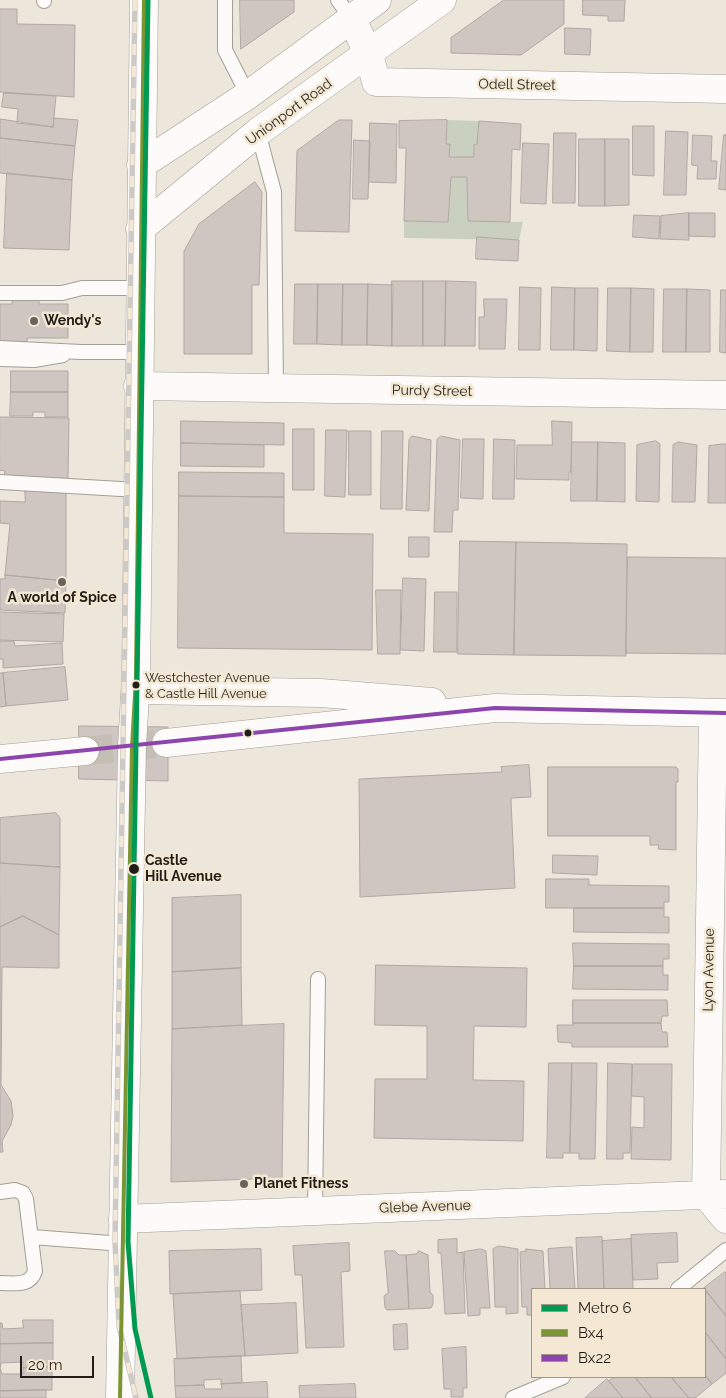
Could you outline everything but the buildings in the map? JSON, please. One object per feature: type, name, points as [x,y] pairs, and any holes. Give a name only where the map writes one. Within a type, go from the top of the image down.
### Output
[{"type":"street","points":[[120,1398],[132,756],[136,690],[139,288],[144,0]]},
{"type":"street","points":[[141,165],[248,95],[345,10],[378,0]]},
{"type":"street","name":"Unionport Road","points":[[140,229],[258,132],[442,0]]},
{"type":"street","name":"Odell Street","points":[[345,10],[369,54],[376,82],[726,89]]},
{"type":"street","name":"Purdy Street","points":[[138,386],[726,395]]},
{"type":"street","points":[[136,690],[321,693],[496,708],[719,713]]},
{"type":"street","points":[[166,743],[496,708]]},
{"type":"street","name":"Lyon Avenue","points":[[716,1195],[719,713]]},
{"type":"street","points":[[0,759],[85,751]]},
{"type":"street","points":[[716,1195],[726,1219]]},
{"type":"street","name":"Glebe Avenue","points":[[123,1231],[315,1211],[716,1195]]},
{"type":"lane","points":[[225,0],[225,50],[248,95]]},
{"type":"lane","points":[[258,132],[274,192],[276,388]]},
{"type":"lane","points":[[63,282],[82,288]]},
{"type":"lane","points":[[0,293],[62,293],[82,288],[139,288]]},
{"type":"lane","points":[[0,348],[81,352],[139,352]]},
{"type":"lane","points":[[0,359],[34,360],[81,352]]},
{"type":"lane","points":[[0,482],[138,490]]},
{"type":"lane","points":[[315,1211],[318,979]]},
{"type":"lane","points":[[0,1192],[15,1190],[23,1193],[32,1238],[35,1271],[32,1279],[26,1282],[0,1283]]},
{"type":"lane","points":[[32,1238],[123,1231]]},
{"type":"lane","points":[[679,1288],[726,1250]]},
{"type":"lane","points":[[513,1398],[561,1378]]},
{"type":"green space","points":[[447,120],[479,121],[477,144],[474,146],[474,157],[449,157],[450,144],[446,144]]},
{"type":"green space","points":[[451,177],[467,177],[468,221],[523,222],[519,240],[404,238],[404,221],[448,222]]},
{"type":"tunnel","points":[[85,751],[166,743]]},
{"type":"railway","points":[[135,0],[115,1241],[119,1326],[136,1398]]},
{"type":"metro line","name":"6","points":[[148,0],[128,1242],[135,1329],[151,1398]]},
{"type":"transit line","name":"Bx4","points":[[120,1398],[132,747],[136,678],[144,0]]},
{"type":"transit line","name":"Bx22","points":[[0,759],[495,708],[726,713]]},
{"type":"place","name":"Wendy's","points":[[34,321]]},
{"type":"place","name":"A world of Spice","points":[[62,582]]},
{"type":"place","name":"Westchester Avenue & Castle Hill Avenue","points":[[136,685]]},
{"type":"place","name":"Castle Hill Avenue","points":[[134,869]]},
{"type":"place","name":"Planet Fitness","points":[[244,1184]]}]
